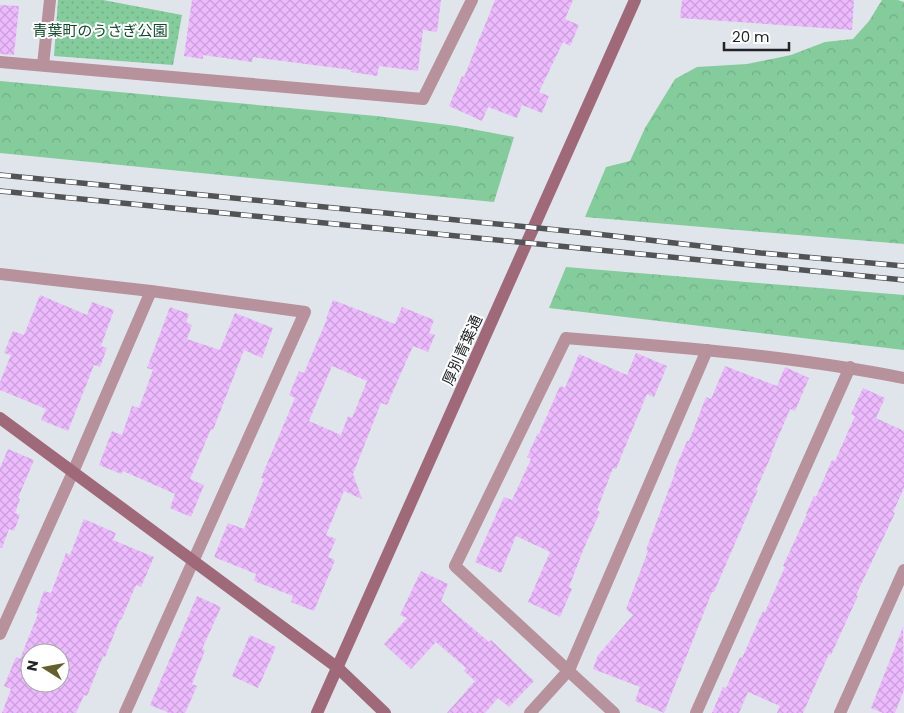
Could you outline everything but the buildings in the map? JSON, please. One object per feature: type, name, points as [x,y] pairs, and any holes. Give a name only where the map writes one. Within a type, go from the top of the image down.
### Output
[{"type":"street","points":[[43,64],[50,0]]},
{"type":"street","points":[[0,62],[43,64],[423,99],[472,0]]},
{"type":"street","name":"厚別青葉通","points":[[317,713],[635,0]]},
{"type":"street","points":[[0,274],[151,291],[305,312],[194,563],[125,713]]},
{"type":"street","points":[[0,634],[73,472],[151,291]]},
{"type":"street","points":[[614,713],[455,566],[566,338],[707,350],[850,367],[904,378]]},
{"type":"street","points":[[530,713],[569,670],[707,350]]},
{"type":"street","points":[[696,713],[850,367]]},
{"type":"street","points":[[0,418],[338,668],[385,713]]},
{"type":"street","points":[[840,713],[904,570]]},
{"type":"green space","name":"青葉町のうさぎ公園","points":[[58,0],[103,0],[182,15],[173,65],[54,56]]},
{"type":"green space","points":[[882,0],[904,2],[904,244],[585,217],[606,167],[630,161],[645,128],[675,79],[697,67],[747,64],[791,55],[825,42],[853,39],[869,21]]},
{"type":"green space","points":[[0,81],[376,116],[456,126],[514,137],[494,202],[0,153]]},
{"type":"green space","points":[[566,267],[904,295],[904,350],[549,308]]},
{"type":"railway","points":[[0,175],[904,266]]},
{"type":"railway","points":[[0,191],[904,280]]}]
